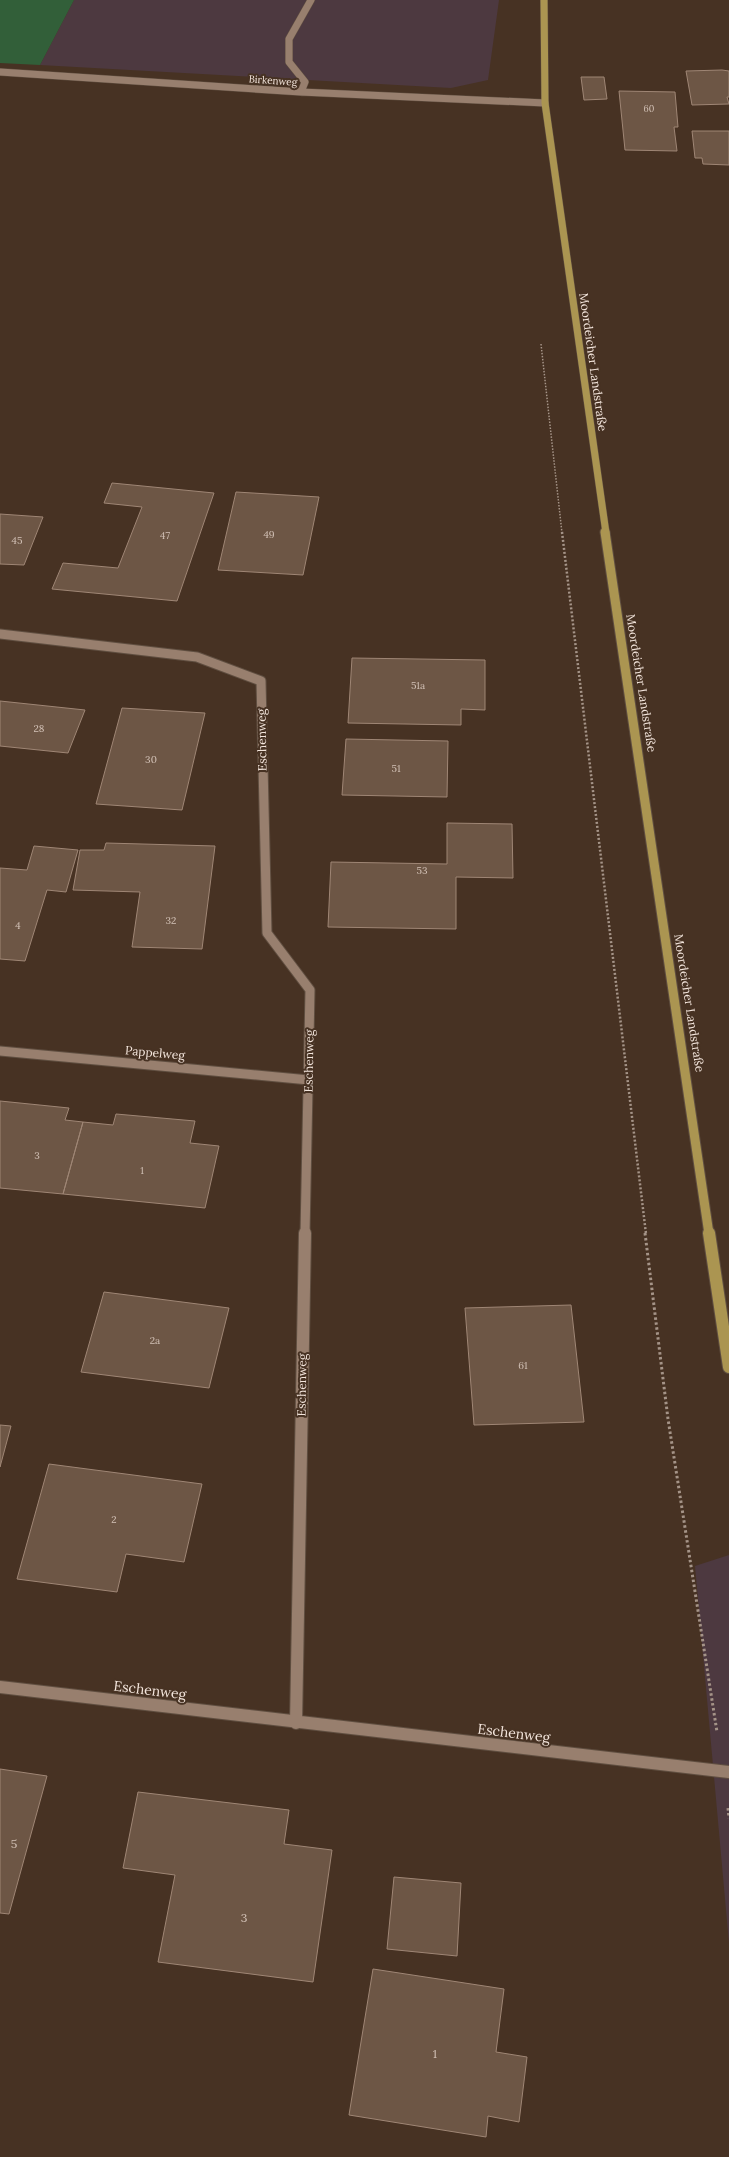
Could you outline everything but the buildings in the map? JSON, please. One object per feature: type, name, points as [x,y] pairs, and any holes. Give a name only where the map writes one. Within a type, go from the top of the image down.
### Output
[{"type":"main road","name":"Moordeicher Landstraße","points":[[544,0],[543,46],[546,103],[575,326],[729,1368]]},
{"type":"street","points":[[301,92],[305,82],[289,62],[289,39],[311,0]]},
{"type":"street","name":"Birkenweg","points":[[0,72],[301,92],[546,103]]},
{"type":"street","name":"Eschenweg","points":[[0,634],[197,657],[261,681],[266,933],[310,990],[296,1723]]},
{"type":"street","name":"Pappelweg","points":[[0,1051],[308,1080]]},
{"type":"street","name":"Eschenweg","points":[[0,1687],[296,1723],[726,1772]]},
{"type":"path","points":[[541,338],[584,733],[668,1419],[726,1772]]},
{"type":"shaded area","points":[[74,0],[499,0],[488,80],[451,88],[40,65]]},
{"type":"shaded area","points":[[729,1555],[729,1943],[695,1566]]},
{"type":"green space","points":[[0,0],[74,0],[40,65],[0,63]]}]
